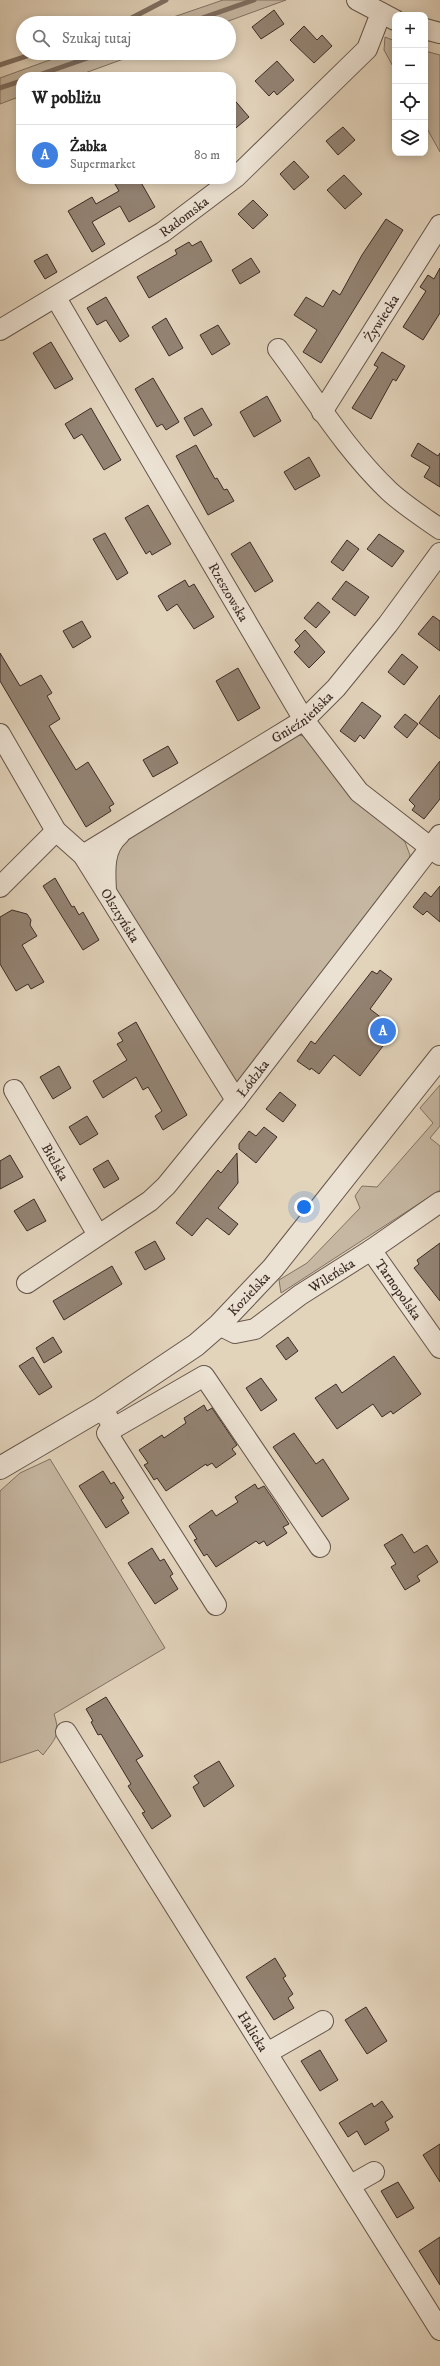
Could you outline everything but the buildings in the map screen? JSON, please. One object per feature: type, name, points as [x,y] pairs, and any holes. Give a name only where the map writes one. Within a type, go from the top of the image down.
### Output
[{"type":"street","points":[[357,0],[388,16]]},
{"type":"street","name":"Radomska","points":[[236,177],[367,49],[388,16]]},
{"type":"street","points":[[428,31],[440,33]]},
{"type":"street","name":"Radomska","points":[[0,330],[56,298],[163,232],[227,184]]},
{"type":"street","name":"Żywiecka","points":[[322,412],[440,225]]},
{"type":"street","name":"Rzeszowska","points":[[56,298],[304,720],[359,792],[437,846]]},
{"type":"street","points":[[278,349],[322,412],[351,449],[389,491],[440,529]]},
{"type":"street","name":"Gnieźnieńska","points":[[83,855],[120,834],[304,720],[336,688],[388,624],[440,553]]},
{"type":"street","name":"Olsztyńska","points":[[0,734],[56,831],[83,855],[236,1100]]},
{"type":"street","points":[[0,887],[56,831]]},
{"type":"street","name":"Gnieźnieńska","points":[[107,893],[105,874],[108,851],[120,834]]},
{"type":"street","name":"Łódzka","points":[[27,1283],[150,1201],[166,1186],[437,846]]},
{"type":"street","name":"Kozielska","points":[[0,1468],[102,1408],[196,1345],[219,1326],[273,1268],[440,1057]]},
{"type":"street","name":"Bielska","points":[[14,1090],[98,1235]]},
{"type":"street","name":"Wileńska","points":[[219,1326],[234,1333],[255,1329],[300,1295],[371,1250],[440,1202]]},
{"type":"street","name":"Tarnopolska","points":[[371,1250],[440,1348]]},
{"type":"street","points":[[216,1605],[107,1433],[204,1376],[320,1546]]},
{"type":"street","points":[[102,1408],[114,1428]]},
{"type":"street","name":"Halicka","points":[[66,1732],[351,2185],[440,2330]]},
{"type":"street","points":[[267,2053],[323,2021]]},
{"type":"street","points":[[351,2185],[374,2172]]},
{"type":"shaded area","points":[[223,0],[286,0],[236,18],[236,16],[176,16]]},
{"type":"shaded area","points":[[385,37],[392,40],[392,65],[384,50]]},
{"type":"shaded area","points":[[428,52],[440,55],[440,152],[428,130]]},
{"type":"shaded area","points":[[50,60],[121,60],[88,72],[17,72]]},
{"type":"shaded area","points":[[16,72],[16,98],[0,104],[0,78]]},
{"type":"shaded area","points":[[295,735],[305,736],[355,796],[405,842],[410,855],[409,862],[240,1081],[236,1082],[115,890],[113,869],[115,857],[120,845],[125,839],[209,790]]},
{"type":"shaded area","points":[[440,1085],[440,1126],[430,1138],[440,1146],[440,1190],[281,1293],[279,1280],[307,1263],[360,1208],[355,1196],[362,1186],[377,1187],[433,1123],[420,1108]]},
{"type":"shaded area","points":[[50,1459],[165,1648],[54,1714],[57,1727],[56,1736],[43,1755],[38,1750],[0,1763],[0,1491],[20,1473]]},
{"type":"waterway","points":[[135,16],[166,0]]},
{"type":"waterway","points":[[208,16],[254,0]]},
{"type":"waterway","points":[[0,65],[16,60]]},
{"type":"waterway","points":[[47,72],[82,60]]},
{"type":"waterway","points":[[0,88],[16,83]]},
{"type":"place","name":"Żabka","points":[[383,1031]]}]
